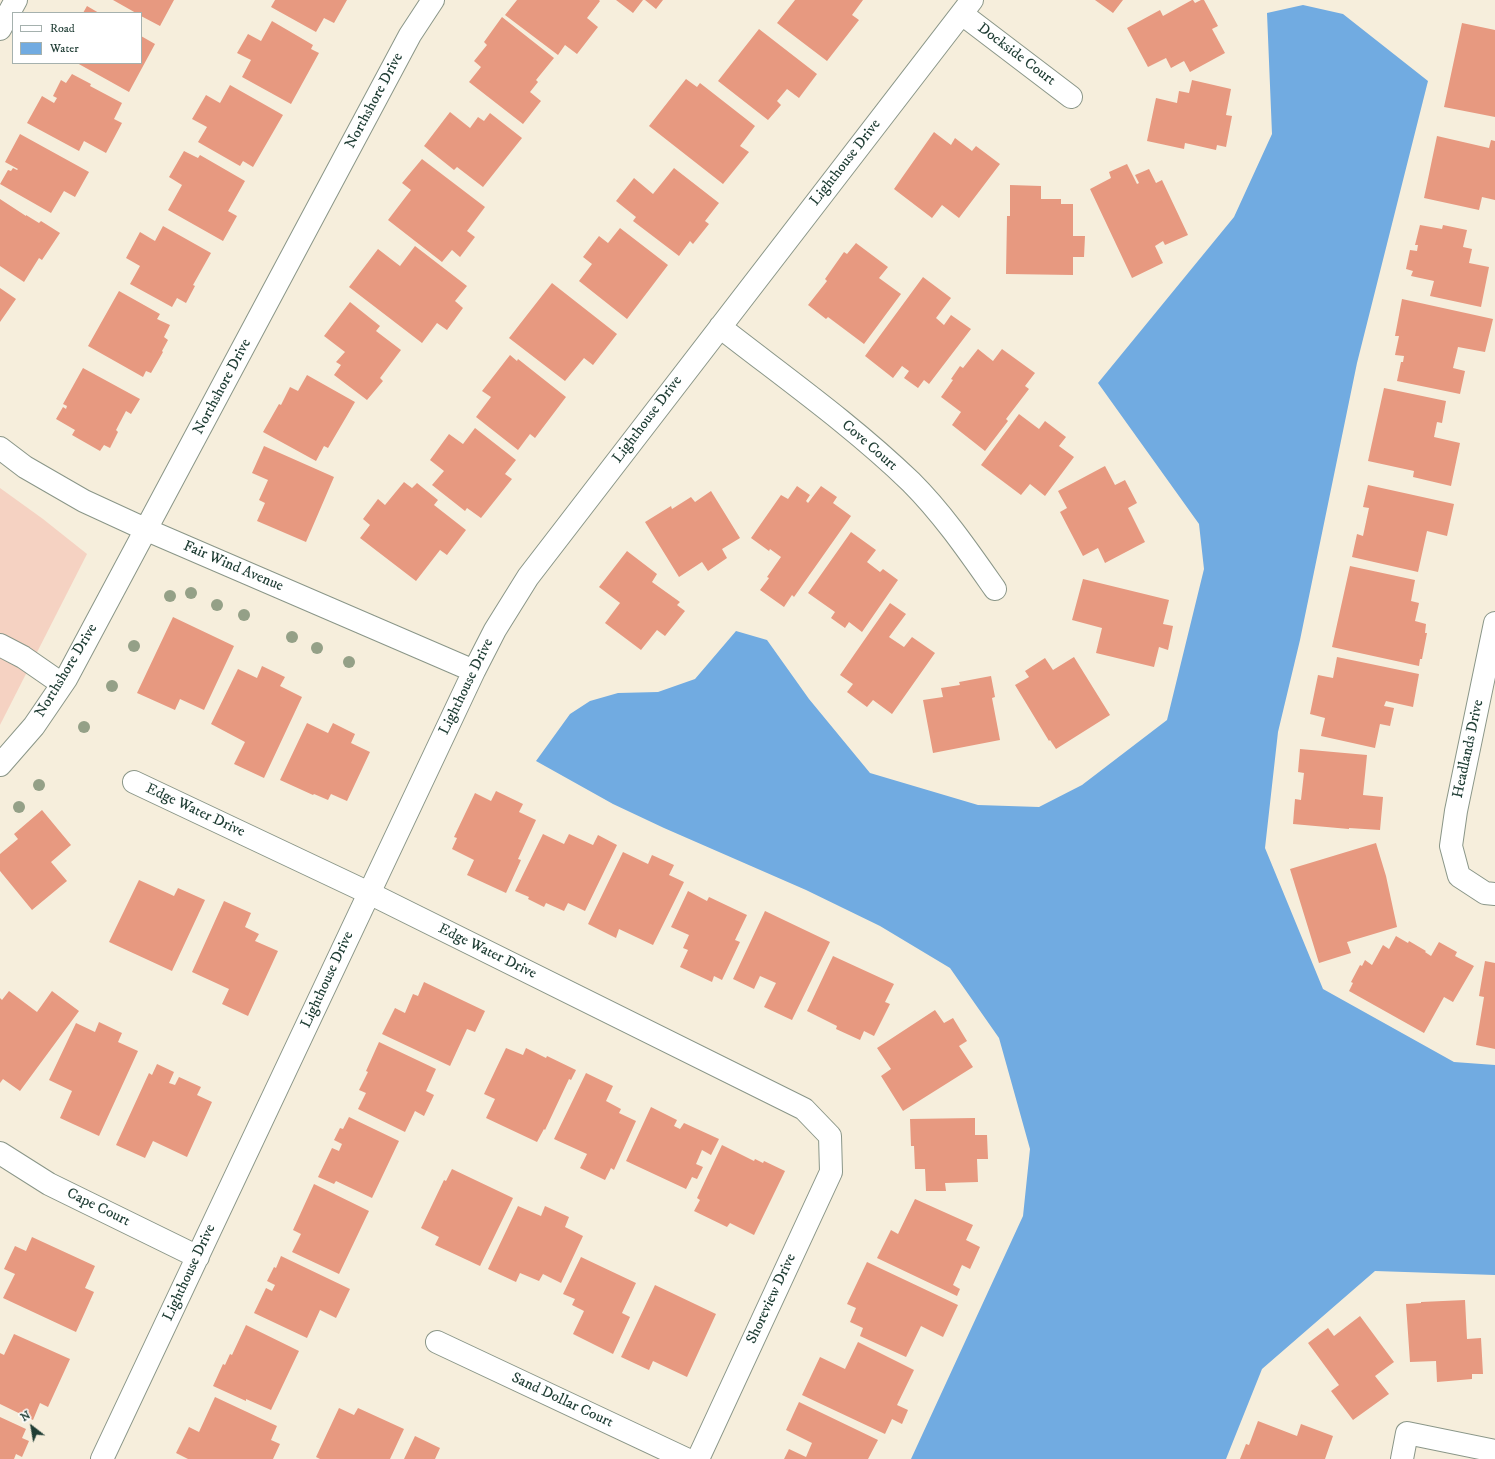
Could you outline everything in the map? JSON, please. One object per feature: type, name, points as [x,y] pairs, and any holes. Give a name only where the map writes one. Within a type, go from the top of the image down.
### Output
[{"type":"street","points":[[0,29],[16,0]]},
{"type":"street","name":"Northshore Drive","points":[[0,765],[34,726],[62,684],[147,530],[410,35],[433,0]]},
{"type":"street","name":"Dockside Court","points":[[967,7],[1071,97]]},
{"type":"street","name":"Lighthouse Drive","points":[[102,1459],[474,671],[495,630],[528,577],[967,7]]},
{"type":"street","name":"Cove Court","points":[[720,327],[863,438],[912,483],[958,535],[995,589]]},
{"type":"street","name":"Fair Wind Avenue","points":[[0,448],[25,466],[84,501],[147,530],[474,671]]},
{"type":"street","name":"Headlands Drive","points":[[1495,622],[1456,811],[1451,846],[1459,876],[1485,893],[1495,894]]},
{"type":"street","points":[[0,645],[23,657],[62,684]]},
{"type":"street","name":"Edge Water Drive","points":[[134,782],[369,893],[804,1109],[830,1136]]},
{"type":"street","name":"Shoreview Drive","points":[[698,1459],[831,1172],[830,1136]]},
{"type":"street","name":"Cape Court","points":[[0,1153],[49,1184],[198,1257]]},
{"type":"street","name":"Sand Dollar Court","points":[[437,1342],[686,1459]]},
{"type":"street","points":[[1402,1459],[1407,1433],[1495,1451]]},
{"type":"shaded area","points":[[0,488],[43,519],[87,554],[0,725]]},
{"type":"water","points":[[1303,5],[1343,14],[1428,81],[1357,363],[1300,640],[1278,732],[1265,848],[1323,989],[1454,1062],[1495,1065],[1495,1275],[1375,1271],[1262,1369],[1226,1459],[911,1459],[1023,1216],[1030,1149],[999,1038],[950,968],[880,926],[806,890],[613,804],[536,761],[570,714],[590,701],[618,693],[658,692],[695,679],[736,631],[767,640],[809,699],[870,773],[978,805],[1039,807],[1082,785],[1167,720],[1204,569],[1199,524],[1098,383],[1234,217],[1272,134],[1267,13]]},
{"type":"building","points":[[113,0],[174,0],[160,26],[142,17],[142,12],[134,12]]},
{"type":"building","points":[[275,0],[347,0],[334,23],[324,18],[316,32],[271,7]]},
{"type":"building","points":[[517,0],[599,0],[600,1],[587,18],[598,27],[577,54],[565,45],[558,55],[505,15]]},
{"type":"building","points":[[616,0],[643,0],[633,13]]},
{"type":"building","points":[[645,0],[663,0],[656,9]]},
{"type":"building","points":[[795,0],[863,0],[852,15],[859,20],[827,61],[777,23]]},
{"type":"building","points":[[1095,0],[1123,0],[1113,13]]},
{"type":"building","points":[[1192,0],[1195,3],[1204,0],[1218,26],[1212,29],[1225,53],[1190,72],[1184,61],[1171,68],[1166,58],[1148,67],[1127,28],[1160,10],[1163,16]]},
{"type":"building","points":[[87,6],[97,12],[84,12]]},
{"type":"building","points":[[502,17],[554,58],[536,80],[538,82],[530,92],[541,101],[523,124],[469,82],[481,67],[474,61],[487,45],[484,42]]},
{"type":"building","points":[[272,21],[313,45],[311,49],[319,53],[291,104],[242,77],[251,60],[237,53],[248,34],[261,41]]},
{"type":"building","points":[[1462,23],[1495,30],[1495,117],[1444,107]]},
{"type":"building","points":[[759,29],[817,74],[799,98],[787,89],[777,101],[781,105],[768,120],[718,81]]},
{"type":"building","points":[[142,37],[155,44],[129,92],[79,64],[142,64]]},
{"type":"building","points":[[72,74],[91,84],[90,86],[122,103],[114,119],[122,123],[106,153],[84,141],[79,151],[27,123],[42,96],[54,103],[57,98],[53,96],[61,80],[66,83]]},
{"type":"building","points":[[686,79],[697,87],[700,83],[755,126],[740,146],[749,152],[723,184],[649,126]]},
{"type":"building","points":[[1192,80],[1231,89],[1226,115],[1232,116],[1226,147],[1217,145],[1216,150],[1185,143],[1184,149],[1147,141],[1156,98],[1177,103],[1179,91],[1189,93]]},
{"type":"building","points":[[230,85],[283,115],[253,167],[243,161],[240,166],[198,142],[207,127],[192,119],[206,95],[220,103]]},
{"type":"building","points":[[450,112],[470,128],[478,117],[484,121],[490,113],[522,138],[483,187],[457,167],[454,170],[424,146]]},
{"type":"building","points":[[934,132],[951,145],[955,138],[972,151],[976,146],[1000,164],[959,218],[942,205],[932,218],[894,189]]},
{"type":"building","points":[[20,134],[89,172],[75,197],[64,191],[51,213],[0,184],[8,170],[11,171],[13,168],[18,169],[5,162]]},
{"type":"building","points":[[1437,136],[1489,148],[1491,140],[1495,141],[1495,200],[1482,197],[1479,210],[1424,198]]},
{"type":"building","points":[[184,151],[198,158],[200,155],[245,181],[228,211],[237,216],[223,241],[168,210],[182,185],[169,177]]},
{"type":"building","points":[[422,159],[485,207],[467,231],[475,237],[460,257],[452,250],[442,262],[388,220],[411,190],[402,183]]},
{"type":"building","points":[[1127,164],[1137,184],[1139,183],[1135,175],[1149,169],[1156,183],[1162,180],[1188,235],[1165,245],[1163,241],[1155,246],[1163,263],[1132,278],[1090,189],[1111,178],[1109,172]]},
{"type":"building","points":[[674,168],[719,203],[705,221],[709,224],[693,244],[690,241],[679,256],[633,221],[636,217],[616,201],[634,178],[653,194]]},
{"type":"building","points":[[1010,185],[1041,186],[1041,199],[1061,199],[1061,204],[1073,204],[1073,236],[1085,236],[1084,257],[1073,257],[1073,275],[1006,274],[1007,216],[1010,216]]},
{"type":"building","points":[[0,199],[26,216],[39,223],[41,221],[60,233],[42,260],[39,258],[24,282],[0,266]]},
{"type":"building","points":[[1420,225],[1442,229],[1443,225],[1467,230],[1463,247],[1472,249],[1469,263],[1489,267],[1481,307],[1430,296],[1434,281],[1411,276],[1413,271],[1406,269],[1410,250],[1417,251],[1418,245],[1415,245]]},
{"type":"building","points":[[163,226],[211,253],[193,285],[195,286],[186,303],[177,298],[172,307],[130,284],[140,266],[126,258],[140,232],[155,241]]},
{"type":"building","points":[[620,228],[668,265],[627,319],[579,281],[592,264],[583,257],[599,236],[608,243]]},
{"type":"building","points":[[856,243],[888,267],[879,278],[901,294],[864,344],[828,317],[826,319],[808,305],[827,281],[825,279],[844,252],[847,254]]},
{"type":"building","points":[[415,246],[467,286],[455,301],[463,308],[447,330],[437,323],[422,343],[349,287],[378,249],[400,266]]},
{"type":"building","points":[[923,277],[951,298],[936,318],[944,325],[951,315],[971,329],[929,384],[924,380],[918,388],[904,378],[909,371],[902,366],[893,378],[865,356]]},
{"type":"building","points":[[552,283],[617,334],[593,365],[584,358],[565,381],[509,338]]},
{"type":"building","points":[[0,288],[16,299],[0,322]]},
{"type":"building","points":[[119,291],[160,314],[157,319],[170,325],[164,337],[168,340],[162,351],[163,352],[151,373],[146,371],[143,377],[88,346]]},
{"type":"building","points":[[1402,299],[1493,319],[1485,352],[1458,347],[1453,368],[1465,371],[1460,394],[1397,381],[1401,362],[1403,362],[1404,356],[1395,355],[1399,336],[1395,336]]},
{"type":"building","points":[[350,302],[380,326],[376,331],[401,350],[380,378],[383,381],[367,400],[334,375],[341,365],[336,362],[345,352],[324,336]]},
{"type":"building","points":[[978,349],[993,361],[1002,349],[1035,373],[1025,386],[1029,389],[1006,419],[1008,421],[985,451],[952,425],[961,412],[941,397],[953,380],[951,379],[960,366],[963,368]]},
{"type":"building","points":[[510,355],[517,361],[518,359],[566,397],[535,438],[530,434],[518,450],[476,417],[491,397],[482,391]]},
{"type":"building","points":[[83,368],[140,399],[131,414],[126,411],[116,430],[118,432],[110,448],[104,445],[100,451],[72,435],[75,430],[56,419],[63,407],[66,409],[67,406],[63,404]]},
{"type":"building","points":[[307,375],[355,402],[328,448],[324,446],[316,461],[263,432],[279,404],[281,405],[290,387],[298,391]]},
{"type":"building","points":[[1384,388],[1446,401],[1442,423],[1437,422],[1434,437],[1460,443],[1451,486],[1413,477],[1414,471],[1368,461]]},
{"type":"building","points":[[1019,414],[1039,429],[1045,421],[1066,437],[1059,446],[1074,457],[1045,496],[1030,484],[1021,495],[981,465]]},
{"type":"building","points":[[475,428],[516,460],[505,474],[512,479],[481,518],[467,508],[465,511],[432,485],[444,471],[430,460],[449,434],[463,444]]},
{"type":"building","points":[[264,446],[334,477],[306,542],[257,521],[265,503],[259,500],[268,480],[252,473]]},
{"type":"building","points":[[1105,466],[1115,485],[1125,480],[1137,503],[1128,508],[1145,542],[1105,563],[1098,548],[1083,556],[1060,512],[1067,508],[1058,491]]},
{"type":"building","points":[[404,482],[412,488],[417,483],[438,500],[434,505],[466,530],[447,555],[440,550],[416,581],[360,538],[370,525],[363,519],[378,499],[385,505]]},
{"type":"building","points":[[1368,485],[1454,504],[1447,536],[1427,531],[1418,572],[1352,557],[1357,534],[1363,536],[1369,508],[1363,507]]},
{"type":"building","points":[[797,486],[810,495],[806,501],[808,503],[821,486],[837,497],[833,503],[851,516],[794,597],[792,595],[784,607],[760,590],[781,557],[770,549],[769,551],[751,538],[781,495],[788,499]]},
{"type":"building","points":[[711,491],[740,538],[722,549],[727,558],[708,571],[702,562],[679,577],[645,522],[671,506],[672,509],[691,497],[695,502]]},
{"type":"building","points":[[851,532],[876,550],[867,562],[880,572],[883,569],[898,580],[862,632],[849,622],[845,628],[831,618],[835,612],[808,593]]},
{"type":"building","points":[[627,551],[657,574],[652,582],[680,602],[677,605],[685,611],[665,636],[657,630],[641,650],[605,623],[620,603],[599,587]]},
{"type":"building","points":[[1350,566],[1415,580],[1411,601],[1419,603],[1415,621],[1426,624],[1425,633],[1427,633],[1422,659],[1420,659],[1419,666],[1332,647]]},
{"type":"building","points":[[1083,579],[1169,600],[1163,624],[1173,626],[1168,650],[1159,647],[1154,667],[1096,653],[1102,628],[1072,620]]},
{"type":"building","points":[[890,603],[906,614],[889,637],[904,647],[912,637],[935,653],[892,714],[873,700],[867,707],[847,692],[853,684],[840,675]]},
{"type":"building","points":[[173,617],[234,646],[204,710],[180,699],[175,710],[137,693]]},
{"type":"building","points":[[1074,657],[1110,715],[1056,749],[1050,740],[1049,741],[1015,685],[1029,677],[1025,671],[1045,658],[1053,670]]},
{"type":"building","points":[[1337,657],[1419,674],[1413,707],[1386,701],[1384,706],[1394,708],[1390,726],[1380,724],[1375,748],[1321,736],[1325,718],[1310,714],[1318,675],[1333,678]]},
{"type":"building","points":[[262,666],[285,677],[280,686],[302,697],[264,778],[234,764],[245,742],[211,724],[238,669],[257,678]]},
{"type":"building","points":[[991,676],[995,697],[992,698],[1000,740],[933,753],[923,700],[943,697],[941,688],[960,685],[959,682]]},
{"type":"building","points":[[307,723],[328,733],[333,723],[355,734],[351,743],[370,752],[347,801],[331,794],[328,800],[280,780]]},
{"type":"building","points":[[1300,749],[1367,755],[1363,795],[1383,797],[1380,830],[1293,824],[1295,799],[1301,800],[1304,773],[1298,772]]},
{"type":"building","points":[[496,791],[523,804],[519,812],[536,820],[518,859],[521,860],[506,893],[467,875],[474,860],[452,849],[457,838],[454,837],[475,793],[491,801]]},
{"type":"building","points":[[42,810],[71,845],[51,862],[67,881],[32,910],[0,871],[0,854],[18,839],[14,834]]},
{"type":"building","points":[[543,834],[564,844],[569,834],[593,845],[598,835],[617,845],[585,911],[568,903],[564,911],[546,903],[544,907],[528,899],[529,897],[515,891]]},
{"type":"building","points":[[1376,843],[1386,876],[1397,927],[1347,942],[1351,953],[1319,963],[1290,869]]},
{"type":"building","points":[[623,852],[648,864],[652,855],[674,865],[669,875],[684,882],[653,945],[619,929],[616,938],[588,924]]},
{"type":"building","points":[[139,880],[174,896],[178,888],[205,900],[172,971],[109,942]]},
{"type":"building","points":[[688,891],[707,901],[709,897],[747,915],[735,940],[740,942],[722,980],[714,976],[712,982],[680,967],[688,950],[683,948],[689,935],[671,927]]},
{"type":"building","points":[[224,901],[251,913],[245,927],[259,934],[255,941],[278,951],[248,1016],[222,1004],[229,989],[192,972]]},
{"type":"building","points":[[765,911],[830,942],[792,1020],[764,1007],[776,983],[760,976],[754,989],[733,979]]},
{"type":"building","points":[[1396,936],[1408,943],[1409,941],[1426,951],[1425,952],[1431,956],[1439,942],[1457,952],[1455,956],[1474,966],[1453,1002],[1444,997],[1424,1033],[1349,991],[1353,983],[1351,982],[1360,965],[1362,966],[1365,960],[1372,965],[1383,945],[1389,949]]},
{"type":"building","points":[[833,956],[894,984],[885,1002],[890,1004],[874,1036],[864,1031],[860,1040],[836,1029],[837,1026],[807,1011]]},
{"type":"building","points":[[1485,961],[1495,963],[1495,1049],[1476,1045],[1484,997],[1479,996]]},
{"type":"building","points":[[424,982],[485,1011],[475,1032],[467,1029],[450,1066],[382,1034],[395,1008],[405,1013],[413,994],[418,996]]},
{"type":"building","points":[[9,991],[37,1012],[52,991],[79,1011],[20,1091],[3,1079],[0,1083],[0,998],[2,1000]]},
{"type":"building","points":[[935,1010],[944,1023],[953,1018],[967,1041],[959,1046],[973,1067],[903,1111],[881,1076],[891,1069],[877,1048]]},
{"type":"building","points":[[99,1022],[122,1033],[118,1042],[138,1051],[99,1136],[60,1118],[72,1091],[49,1080],[76,1023],[95,1032]]},
{"type":"building","points":[[379,1042],[436,1069],[426,1091],[434,1095],[424,1116],[415,1111],[405,1132],[358,1109],[366,1093],[359,1090],[368,1072],[366,1071]]},
{"type":"building","points":[[506,1048],[523,1055],[526,1048],[576,1070],[571,1080],[569,1079],[545,1130],[544,1129],[537,1142],[486,1118],[495,1099],[484,1094]]},
{"type":"building","points":[[157,1064],[174,1072],[169,1083],[175,1085],[179,1077],[201,1087],[197,1095],[212,1102],[187,1157],[153,1141],[145,1158],[116,1145],[149,1073],[152,1075]]},
{"type":"building","points":[[586,1073],[613,1086],[606,1101],[621,1109],[619,1113],[636,1121],[614,1170],[611,1168],[605,1180],[580,1168],[587,1154],[554,1139]]},
{"type":"building","points":[[651,1107],[677,1120],[674,1126],[680,1129],[684,1123],[719,1139],[711,1155],[702,1150],[696,1164],[703,1167],[697,1179],[692,1177],[686,1189],[626,1161]]},
{"type":"building","points":[[349,1117],[399,1141],[372,1198],[336,1181],[334,1184],[318,1177],[332,1148],[339,1151],[342,1144],[334,1140],[340,1128],[343,1129]]},
{"type":"building","points":[[975,1118],[975,1135],[987,1135],[988,1159],[977,1159],[978,1182],[945,1183],[946,1191],[926,1191],[925,1169],[915,1169],[914,1146],[911,1146],[910,1119]]},
{"type":"building","points":[[722,1145],[754,1161],[755,1159],[763,1163],[764,1161],[785,1171],[754,1235],[730,1223],[727,1227],[694,1211],[700,1200],[697,1198]]},
{"type":"building","points":[[452,1169],[513,1198],[480,1266],[435,1245],[439,1237],[421,1228],[444,1180],[446,1181]]},
{"type":"building","points":[[314,1184],[369,1211],[339,1274],[292,1252],[301,1234],[293,1230]]},
{"type":"building","points":[[915,1199],[973,1225],[966,1240],[980,1247],[970,1269],[962,1265],[953,1285],[960,1289],[957,1296],[877,1258],[891,1230],[898,1234]]},
{"type":"building","points":[[518,1206],[541,1216],[545,1206],[569,1217],[565,1227],[583,1236],[561,1283],[543,1274],[539,1281],[520,1273],[516,1282],[488,1269]]},
{"type":"building","points":[[32,1237],[95,1266],[85,1288],[94,1292],[76,1332],[3,1298],[15,1274],[4,1269],[15,1246],[26,1251]]},
{"type":"building","points":[[281,1256],[350,1289],[336,1318],[320,1310],[307,1338],[254,1313],[266,1288],[272,1291],[275,1285],[267,1281],[274,1267],[276,1268]]},
{"type":"building","points":[[581,1257],[636,1283],[622,1313],[630,1317],[613,1354],[573,1334],[584,1311],[572,1305],[575,1299],[563,1294]]},
{"type":"building","points":[[867,1262],[958,1305],[943,1337],[921,1326],[906,1357],[860,1336],[863,1328],[850,1322],[856,1308],[847,1304]]},
{"type":"building","points":[[655,1285],[716,1314],[687,1377],[653,1361],[649,1370],[621,1357]]},
{"type":"building","points":[[1465,1300],[1467,1339],[1481,1338],[1483,1374],[1472,1374],[1472,1379],[1437,1382],[1436,1361],[1410,1362],[1406,1304]]},
{"type":"building","points":[[1360,1316],[1394,1362],[1375,1376],[1389,1394],[1353,1420],[1331,1391],[1339,1385],[1308,1343],[1328,1328],[1334,1336]]},
{"type":"building","points":[[246,1325],[299,1351],[271,1410],[246,1399],[246,1401],[213,1386],[223,1364],[225,1365],[230,1354],[232,1355]]},
{"type":"building","points":[[14,1334],[70,1359],[48,1407],[40,1403],[33,1420],[0,1404],[0,1353],[4,1355]]},
{"type":"building","points":[[858,1342],[914,1370],[897,1405],[908,1410],[902,1424],[892,1419],[885,1434],[802,1395],[820,1357],[845,1369]]},
{"type":"building","points":[[215,1397],[277,1426],[271,1440],[280,1444],[273,1459],[188,1459],[176,1453],[189,1427],[199,1432]]},
{"type":"building","points":[[799,1402],[878,1440],[868,1459],[784,1459],[789,1449],[806,1457],[812,1443],[786,1430]]},
{"type":"building","points":[[339,1408],[354,1415],[358,1408],[404,1429],[390,1459],[320,1459],[316,1457]]},
{"type":"building","points":[[0,1417],[26,1429],[22,1438],[29,1441],[22,1457],[16,1454],[14,1459],[0,1459]]},
{"type":"building","points":[[1258,1421],[1297,1436],[1301,1424],[1333,1436],[1325,1459],[1240,1459],[1246,1444],[1249,1445]]},
{"type":"building","points":[[415,1436],[440,1448],[435,1459],[404,1459]]}]
